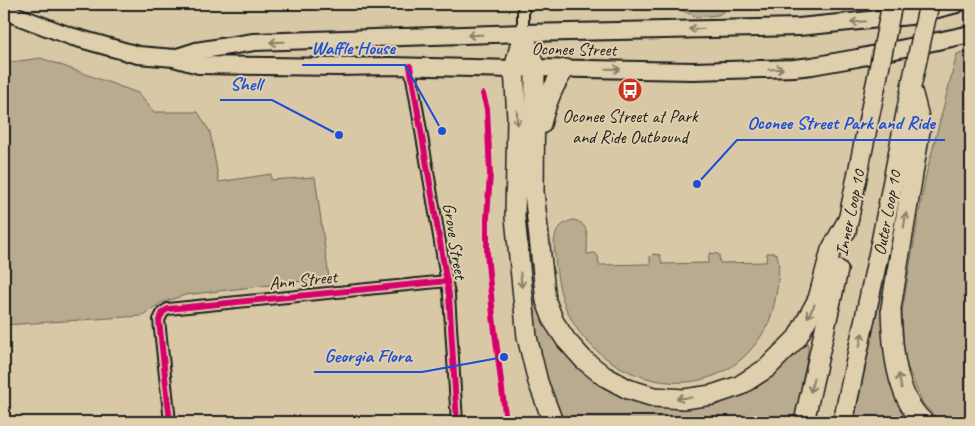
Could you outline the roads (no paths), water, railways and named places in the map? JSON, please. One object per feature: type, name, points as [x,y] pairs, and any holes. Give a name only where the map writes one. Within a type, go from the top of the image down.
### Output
[{"type":"highway","name":"Inner Loop 10","points":[[804,422],[849,218],[892,4]]},
{"type":"highway","name":"Outer Loop 10","points":[[843,422],[882,242],[929,4]]},
{"type":"highway","points":[[524,33],[534,68],[534,192],[546,301],[554,322],[566,340],[584,360],[604,376],[628,389],[654,397],[684,399],[712,395],[740,386],[767,368],[796,338],[818,299],[831,250],[849,218]]},
{"type":"highway","points":[[524,33],[514,69],[517,117],[515,216],[527,337],[538,382],[553,422]]},
{"type":"highway","points":[[535,142],[547,100],[564,69]]},
{"type":"highway","points":[[912,87],[920,125],[891,308],[892,334],[902,391],[918,417],[924,422]]},
{"type":"main road","name":"Oconee Street","points":[[174,58],[196,51],[254,42],[524,33],[799,27],[910,16],[957,4]]},
{"type":"main road","name":"Oconee Street","points":[[4,12],[70,36],[138,55],[174,58],[199,65],[410,66],[693,71],[751,70],[812,66],[971,34]]},
{"type":"street","points":[[524,4],[524,33]]},
{"type":"street","name":"Grove Street","points":[[410,66],[447,280],[457,422]]},
{"type":"street","name":"Ann Street","points":[[170,422],[159,320],[163,312],[168,309],[447,280]]},
{"type":"place","name":"Oconee Street at Park and Ride Outbound","points":[[630,90]]},
{"type":"place","name":"Waffle House","points":[[442,131]]},
{"type":"place","name":"Shell","points":[[339,135]]},
{"type":"place","name":"Oconee Street Park and Ride","points":[[697,184]]},
{"type":"place","name":"Georgia Flora","points":[[504,357]]}]
